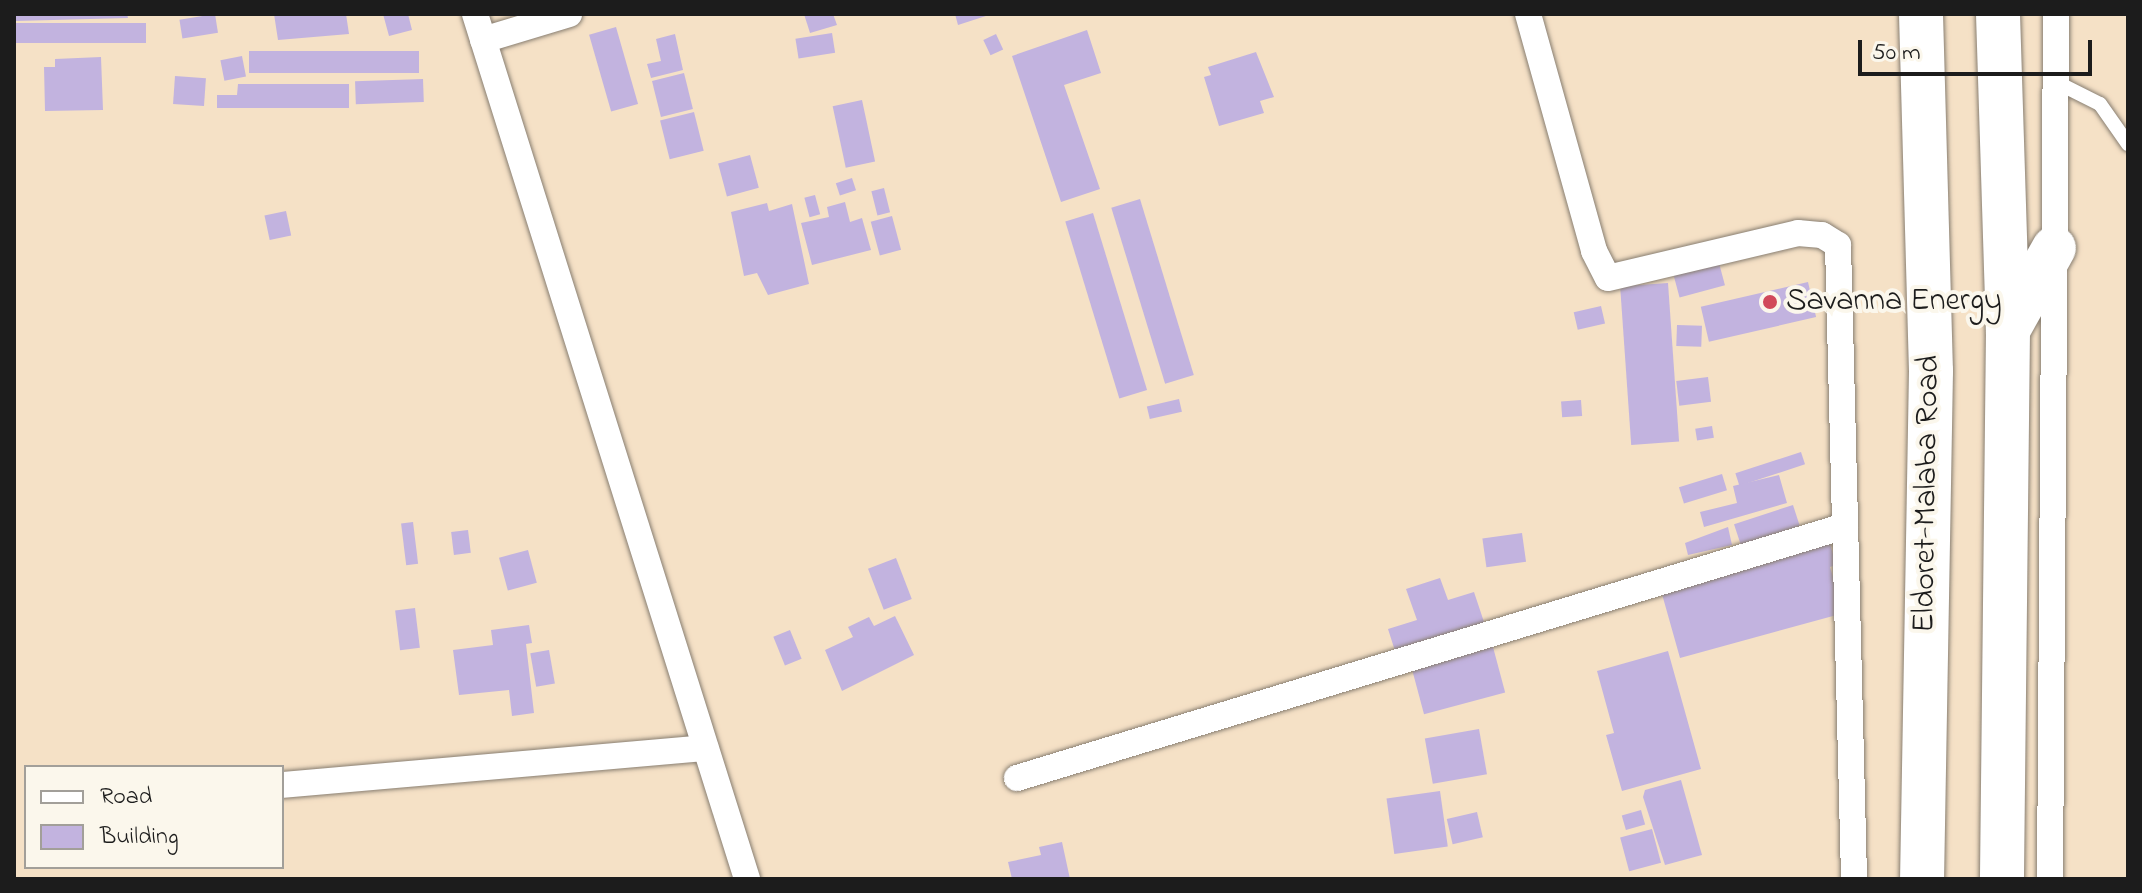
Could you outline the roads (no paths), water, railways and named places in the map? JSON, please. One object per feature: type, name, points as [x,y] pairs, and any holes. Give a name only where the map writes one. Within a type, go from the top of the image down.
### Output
[{"type":"highway","name":"Eldoret-Malaba Road","points":[[1921,14],[1931,371],[1922,879]]},
{"type":"highway","points":[[1998,14],[2008,330],[2002,879]]},
{"type":"highway","points":[[2008,330],[2054,248]]},
{"type":"street","points":[[475,14],[747,879]]},
{"type":"street","points":[[483,40],[569,14]]},
{"type":"street","points":[[1528,14],[1594,251],[1608,278],[1798,233],[1822,235],[1838,245],[1854,879]]},
{"type":"street","points":[[2050,879],[2056,14]]},
{"type":"street","points":[[1017,778],[1845,526]]},
{"type":"street","points":[[284,785],[705,748]]},
{"type":"lane","points":[[2056,82],[2100,104],[2128,144]]},
{"type":"place","name":"Savanna Energy","points":[[1770,302]]}]
